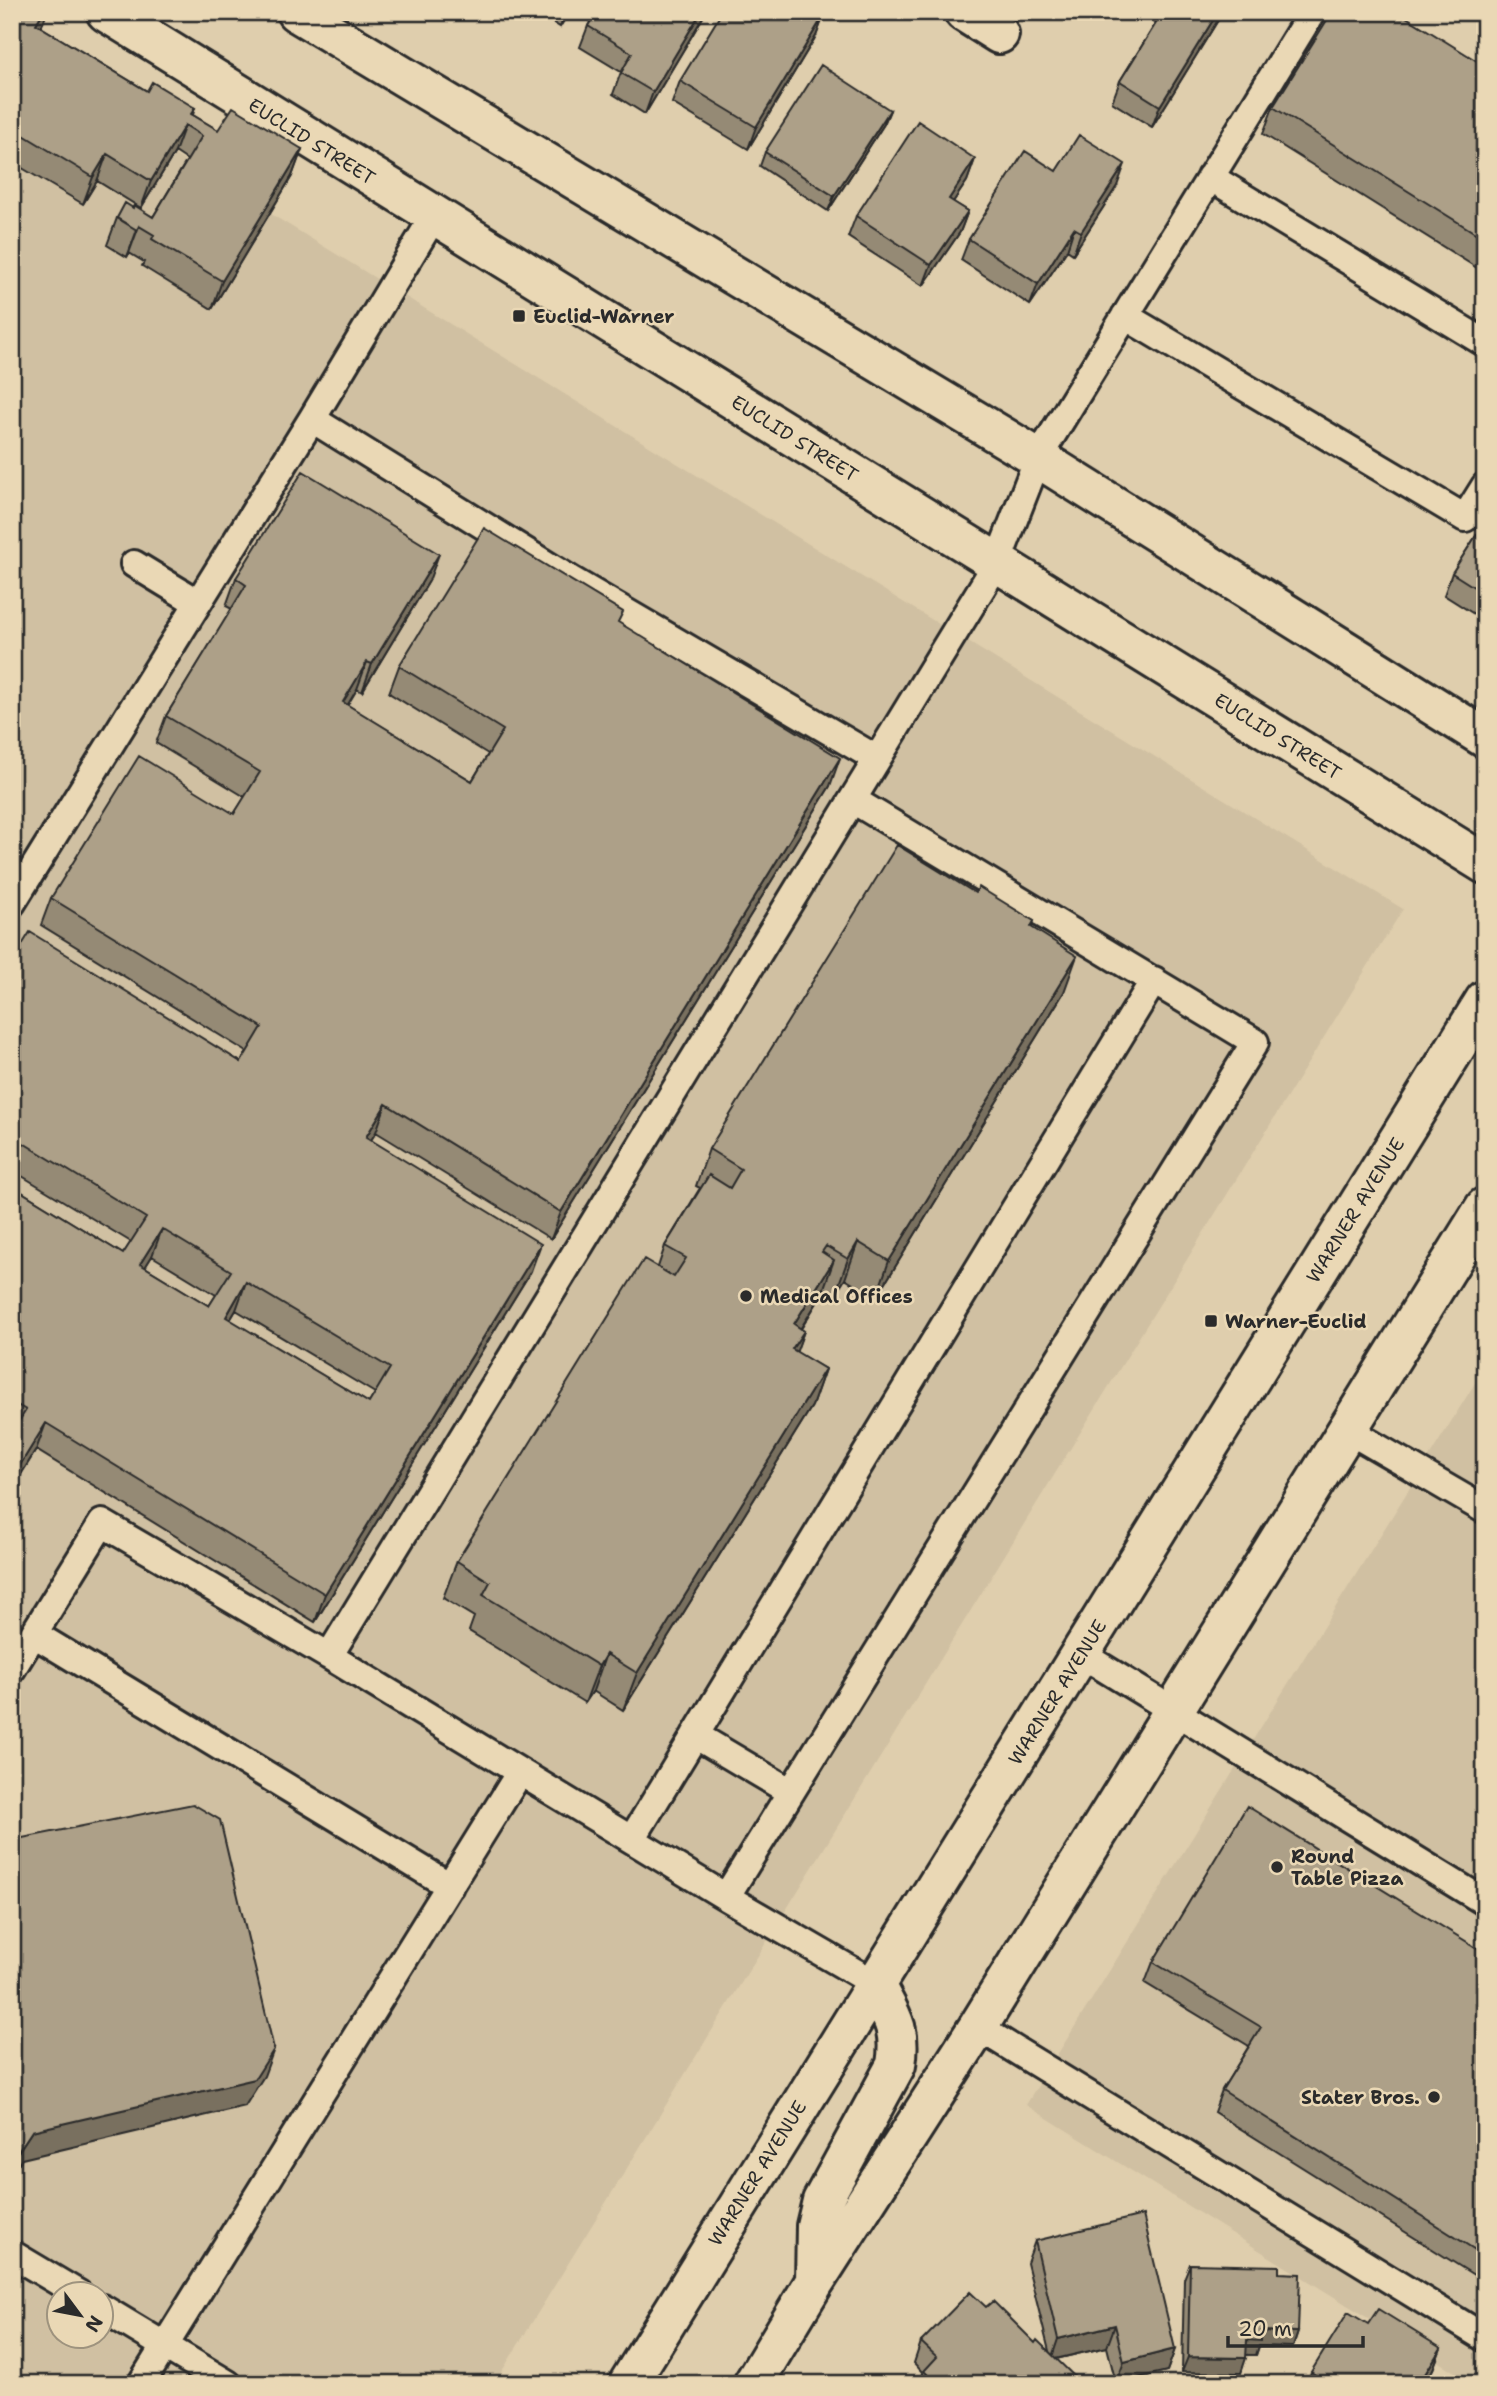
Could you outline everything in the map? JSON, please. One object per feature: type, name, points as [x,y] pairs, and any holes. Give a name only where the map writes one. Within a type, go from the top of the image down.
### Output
[{"type":"main road","name":"EUCLID STREET","points":[[106,12],[1485,864]]},
{"type":"main road","points":[[296,12],[1038,458],[1485,738]]},
{"type":"main road","points":[[964,12],[999,34]]},
{"type":"main road","name":"WARNER AVENUE","points":[[628,2384],[1485,1000]]},
{"type":"main road","points":[[753,2384],[815,2281],[978,2027],[1346,1429],[1482,1218]]},
{"type":"main road","points":[[815,2281],[816,2226],[822,2201],[895,2065],[899,2045],[898,2029],[874,1983]]},
{"type":"lane","points":[[329,1656],[997,563],[1038,458],[1312,12]]},
{"type":"lane","points":[[1210,177],[1485,343]]},
{"type":"lane","points":[[12,903],[312,419],[434,216]]},
{"type":"lane","points":[[1125,316],[1465,518],[1485,486]]},
{"type":"lane","points":[[312,419],[573,581],[877,759]]},
{"type":"lane","points":[[134,564],[198,603]]},
{"type":"lane","points":[[726,1896],[1255,1042],[853,800]]},
{"type":"lane","points":[[632,1839],[1154,980]]},
{"type":"lane","points":[[1346,1429],[1485,1510]]},
{"type":"lane","points":[[12,1669],[102,1524],[329,1656],[874,1983]]},
{"type":"lane","points":[[34,1634],[450,1886]]},
{"type":"lane","points":[[1081,1654],[1485,1902]]},
{"type":"lane","points":[[695,1735],[791,1791]]},
{"type":"lane","points":[[141,2384],[520,1772]]},
{"type":"lane","points":[[978,2027],[1485,2338]]},
{"type":"lane","points":[[12,2254],[56,2280]]},
{"type":"lane","points":[[116,2317],[228,2384]]},
{"type":"shaded area","points":[[12,55],[1403,909],[494,2384],[12,2384]]},
{"type":"shaded area","points":[[1485,1367],[1485,2384],[1474,2384],[1026,2105]]},
{"type":"building","points":[[12,12],[43,12],[36,24],[147,91],[152,82],[195,108],[191,114],[218,130],[233,107],[302,149],[222,281],[152,239],[154,235],[139,226],[137,230],[117,218],[125,203],[133,208],[134,205],[153,217],[202,136],[185,125],[151,181],[107,154],[93,177],[12,128]]},
{"type":"building","points":[[596,12],[701,12],[653,92],[621,73],[632,53],[588,26]]},
{"type":"building","points":[[722,12],[820,12],[824,15],[756,127],[680,81]]},
{"type":"building","points":[[1163,12],[1218,12],[1160,106],[1120,81]]},
{"type":"building","points":[[1332,12],[1398,12],[1485,66],[1485,239],[1273,107]]},
{"type":"building","points":[[821,65],[890,110],[834,196],[765,152]]},
{"type":"building","points":[[918,121],[975,159],[949,199],[968,211],[931,265],[856,216]]},
{"type":"building","points":[[1079,135],[1125,164],[1081,232],[1074,228],[1038,284],[969,239],[1025,151],[1056,171]]},
{"type":"building","points":[[303,471],[439,554],[372,664],[367,662],[343,702],[472,781],[503,730],[399,666],[484,528],[623,612],[618,622],[840,758],[561,1212],[386,1104],[366,1137],[541,1244],[325,1594],[46,1423],[12,1478],[12,1432],[26,1410],[12,1402],[12,1186],[123,1254],[146,1218],[12,1136],[12,961],[30,932],[241,1062],[262,1027],[51,898],[139,756],[234,814],[260,772],[166,716],[246,585],[236,578]],"holes":[[[162,1229],[231,1271],[209,1306],[140,1264]],[[246,1282],[390,1368],[369,1403],[226,1317]]]},
{"type":"building","points":[[1485,522],[1485,594],[1452,573]]},
{"type":"building","name":"Medical Offices","points":[[897,845],[975,893],[979,887],[1034,921],[1031,927],[1077,956],[889,1261],[858,1242],[848,1259],[826,1246],[822,1252],[834,1260],[794,1324],[804,1331],[792,1349],[825,1369],[637,1673],[606,1654],[599,1666],[483,1595],[490,1582],[457,1561],[644,1259],[674,1277],[686,1258],[665,1246],[709,1175],[730,1188],[741,1169],[709,1149]]},
{"type":"building","points":[[193,1804],[220,1820],[274,2049],[255,2079],[32,2131],[12,2161],[12,1840]]},
{"type":"building","points":[[1247,1806],[1485,1953],[1485,2256],[1222,2090],[1261,2027],[1153,1962]]},
{"type":"building","points":[[1143,2215],[1175,2349],[1124,2362],[1115,2325],[1058,2339],[1035,2241]]},
{"type":"building","points":[[1190,2264],[1279,2266],[1279,2273],[1300,2274],[1298,2332],[1261,2331],[1261,2341],[1247,2340],[1246,2358],[1188,2357]]},
{"type":"building","points":[[970,2292],[986,2307],[993,2301],[1035,2343],[1037,2340],[1074,2376],[1066,2384],[937,2384],[924,2371],[937,2357],[921,2342]]},
{"type":"building","points":[[1378,2309],[1441,2348],[1419,2384],[1330,2384],[1311,2372],[1348,2312],[1368,2324]]},
{"type":"place","name":"Euclid-Warner","points":[[519,316]]},
{"type":"place","name":"Medical Offices","points":[[746,1296]]},
{"type":"place","name":"Warner-Euclid","points":[[1211,1321]]},
{"type":"place","name":"Round Table Pizza","points":[[1277,1867]]},
{"type":"place","name":"Stater Bros.","points":[[1434,2097]]}]
